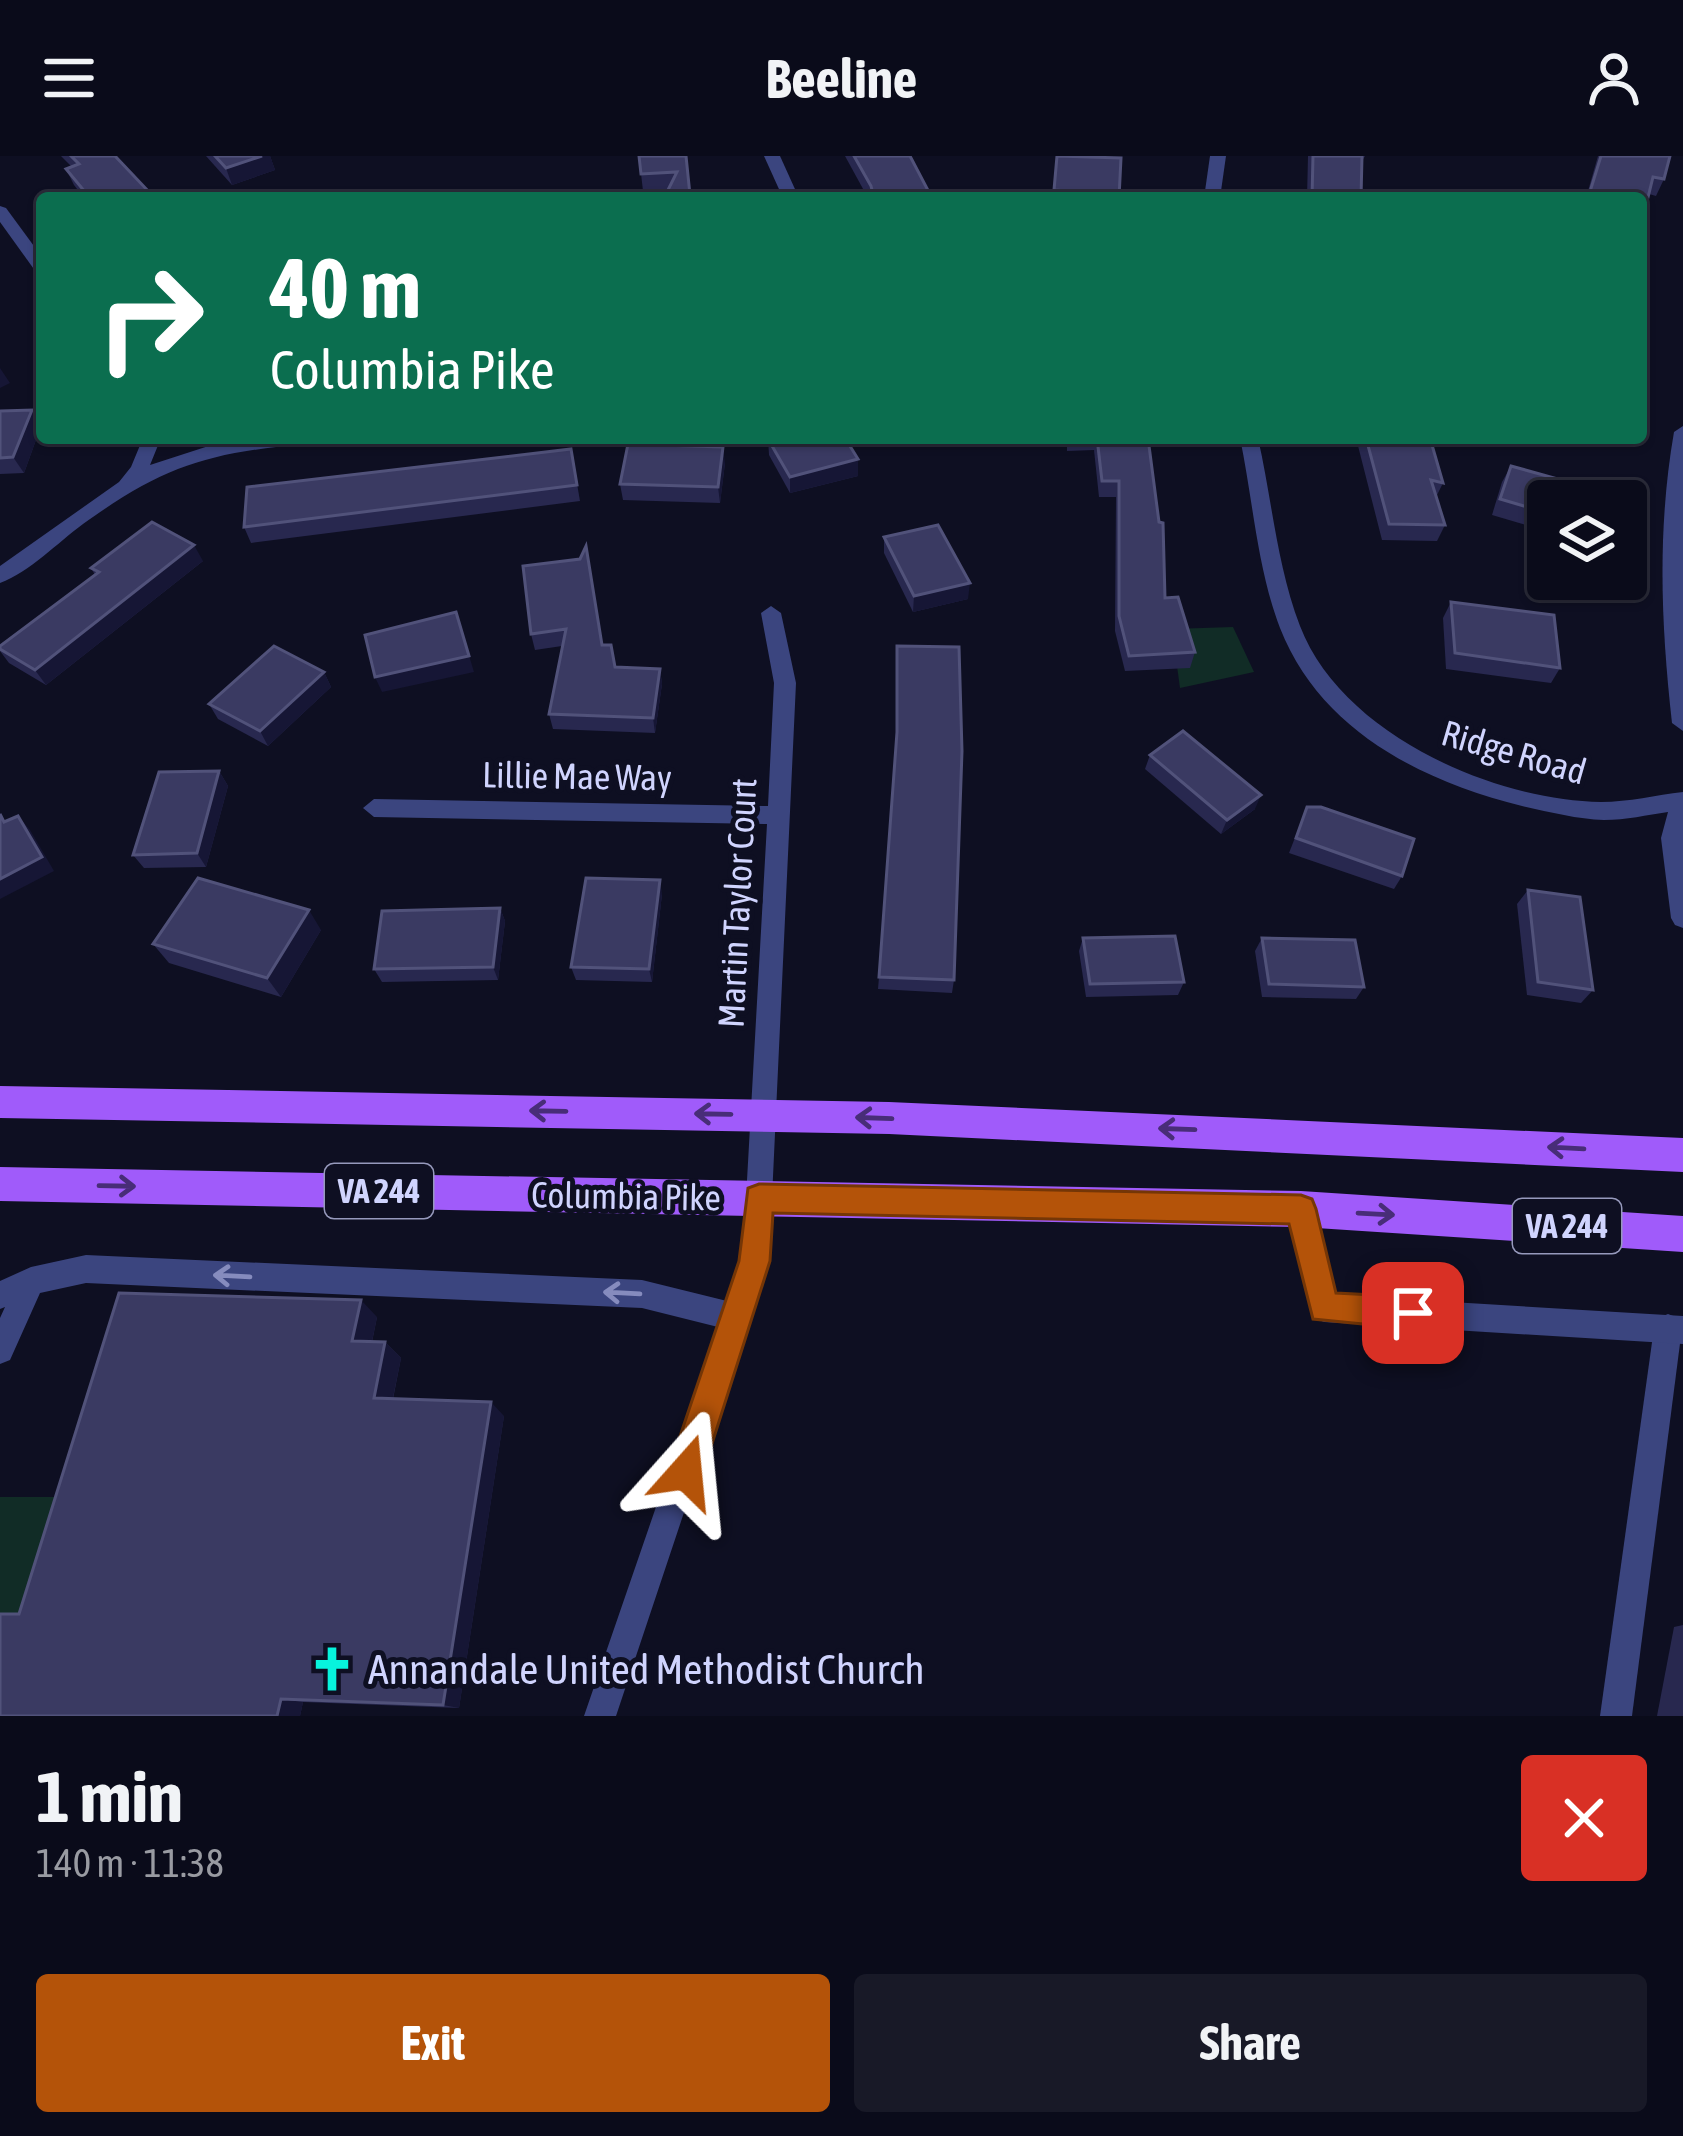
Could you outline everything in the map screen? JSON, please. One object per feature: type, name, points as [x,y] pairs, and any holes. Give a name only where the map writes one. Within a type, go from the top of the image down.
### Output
[{"type":"main road","name":"VA 244","points":[[0,1102],[761,1114],[1683,1154]]},
{"type":"main road","name":"Columbia Pike","points":[[0,1184],[1301,1209],[1683,1234]]},
{"type":"street","points":[[772,156],[788,192]]},
{"type":"street","points":[[1213,192],[1218,156]]},
{"type":"street","points":[[0,211],[36,260]]},
{"type":"street","points":[[1683,432],[1668,556],[1683,723]]},
{"type":"street","points":[[0,576],[114,494],[140,470],[150,444]]},
{"type":"street","points":[[114,494],[172,463],[243,444]]},
{"type":"street","name":"Ridge Road","points":[[1250,444],[1290,628],[1307,663],[1367,726],[1409,754],[1508,793],[1595,810],[1683,801]]},
{"type":"street","name":"Martin Taylor Court","points":[[600,1716],[754,1261],[785,683],[771,613]]},
{"type":"street","points":[[1683,801],[1672,838],[1683,918]]},
{"type":"street","name":"Lillie Mae Way","points":[[374,808],[779,815]]},
{"type":"street","points":[[1301,1209],[1324,1308],[1676,1329],[1616,1716]]},
{"type":"street","points":[[0,1294],[31,1281],[86,1269],[641,1294],[736,1317]]},
{"type":"street","points":[[0,1350],[31,1281]]},
{"type":"green space","points":[[1233,627],[1254,672],[1180,688],[1172,629]]},
{"type":"green space","points":[[0,1497],[61,1497],[28,1598],[0,1660]]},
{"type":"building","points":[[71,156],[115,156],[149,192],[85,192],[66,169],[79,164]]},
{"type":"building","points":[[215,156],[262,156],[226,168]]},
{"type":"building","points":[[639,156],[686,156],[690,192],[667,192],[677,172],[641,174]]},
{"type":"building","points":[[854,156],[910,156],[929,192],[872,192]]},
{"type":"building","points":[[1057,156],[1121,158],[1119,192],[1054,190]]},
{"type":"building","points":[[1313,156],[1362,156],[1361,192],[1312,192]]},
{"type":"building","points":[[1601,156],[1670,156],[1664,179],[1653,177],[1647,202],[1647,192],[1590,192]]},
{"type":"building","points":[[32,410],[13,457],[0,458],[0,411]]},
{"type":"building","points":[[628,444],[723,447],[718,487],[620,484]]},
{"type":"building","points":[[771,444],[849,444],[858,459],[790,477]]},
{"type":"building","points":[[1098,444],[1149,444],[1159,522],[1163,523],[1165,598],[1178,597],[1195,652],[1129,656],[1119,616],[1119,481],[1102,481]]},
{"type":"building","points":[[1368,444],[1432,444],[1443,483],[1431,480],[1445,525],[1389,524]]},
{"type":"building","points":[[571,449],[577,485],[244,527],[247,487]]},
{"type":"building","points":[[1511,466],[1561,480],[1527,480],[1527,507],[1500,499]]},
{"type":"building","points":[[152,522],[194,545],[35,670],[0,649],[99,572],[91,568]]},
{"type":"building","points":[[938,525],[970,583],[914,596],[884,537]]},
{"type":"building","points":[[586,546],[602,645],[611,645],[615,667],[660,669],[653,718],[549,714],[566,629],[531,634],[523,566],[580,559]]},
{"type":"building","points":[[1451,602],[1554,615],[1560,668],[1455,653]]},
{"type":"building","points":[[456,612],[469,656],[375,677],[365,635]]},
{"type":"building","points":[[274,646],[324,672],[260,731],[209,704]]},
{"type":"building","points":[[897,646],[959,647],[962,751],[954,980],[879,977],[897,732]]},
{"type":"building","points":[[1183,731],[1261,795],[1227,820],[1150,755]]},
{"type":"building","points":[[219,771],[197,853],[133,855],[159,772]]},
{"type":"building","points":[[1307,807],[1321,807],[1414,839],[1402,876],[1296,838]]},
{"type":"building","points":[[0,814],[4,822],[18,816],[42,857],[0,879]]},
{"type":"building","points":[[198,878],[309,910],[267,978],[153,944]]},
{"type":"building","points":[[586,878],[660,880],[649,969],[571,967]]},
{"type":"building","points":[[1528,890],[1580,897],[1593,990],[1538,982]]},
{"type":"building","points":[[500,908],[493,967],[374,969],[382,911]]},
{"type":"building","points":[[1175,936],[1184,982],[1090,984],[1083,938]]},
{"type":"building","points":[[1262,938],[1355,940],[1364,987],[1269,984]]},
{"type":"building","points":[[119,1293],[361,1300],[352,1341],[385,1342],[374,1398],[491,1402],[443,1705],[281,1699],[277,1716],[0,1716],[0,1614],[19,1614]]},
{"type":"place","name":"Annandale United Methodist Church","points":[[332,1669]]},
{"type":"route","points":[[686,1472],[754,1261],[759,1198],[1301,1209],[1324,1308],[1413,1313]]}]
